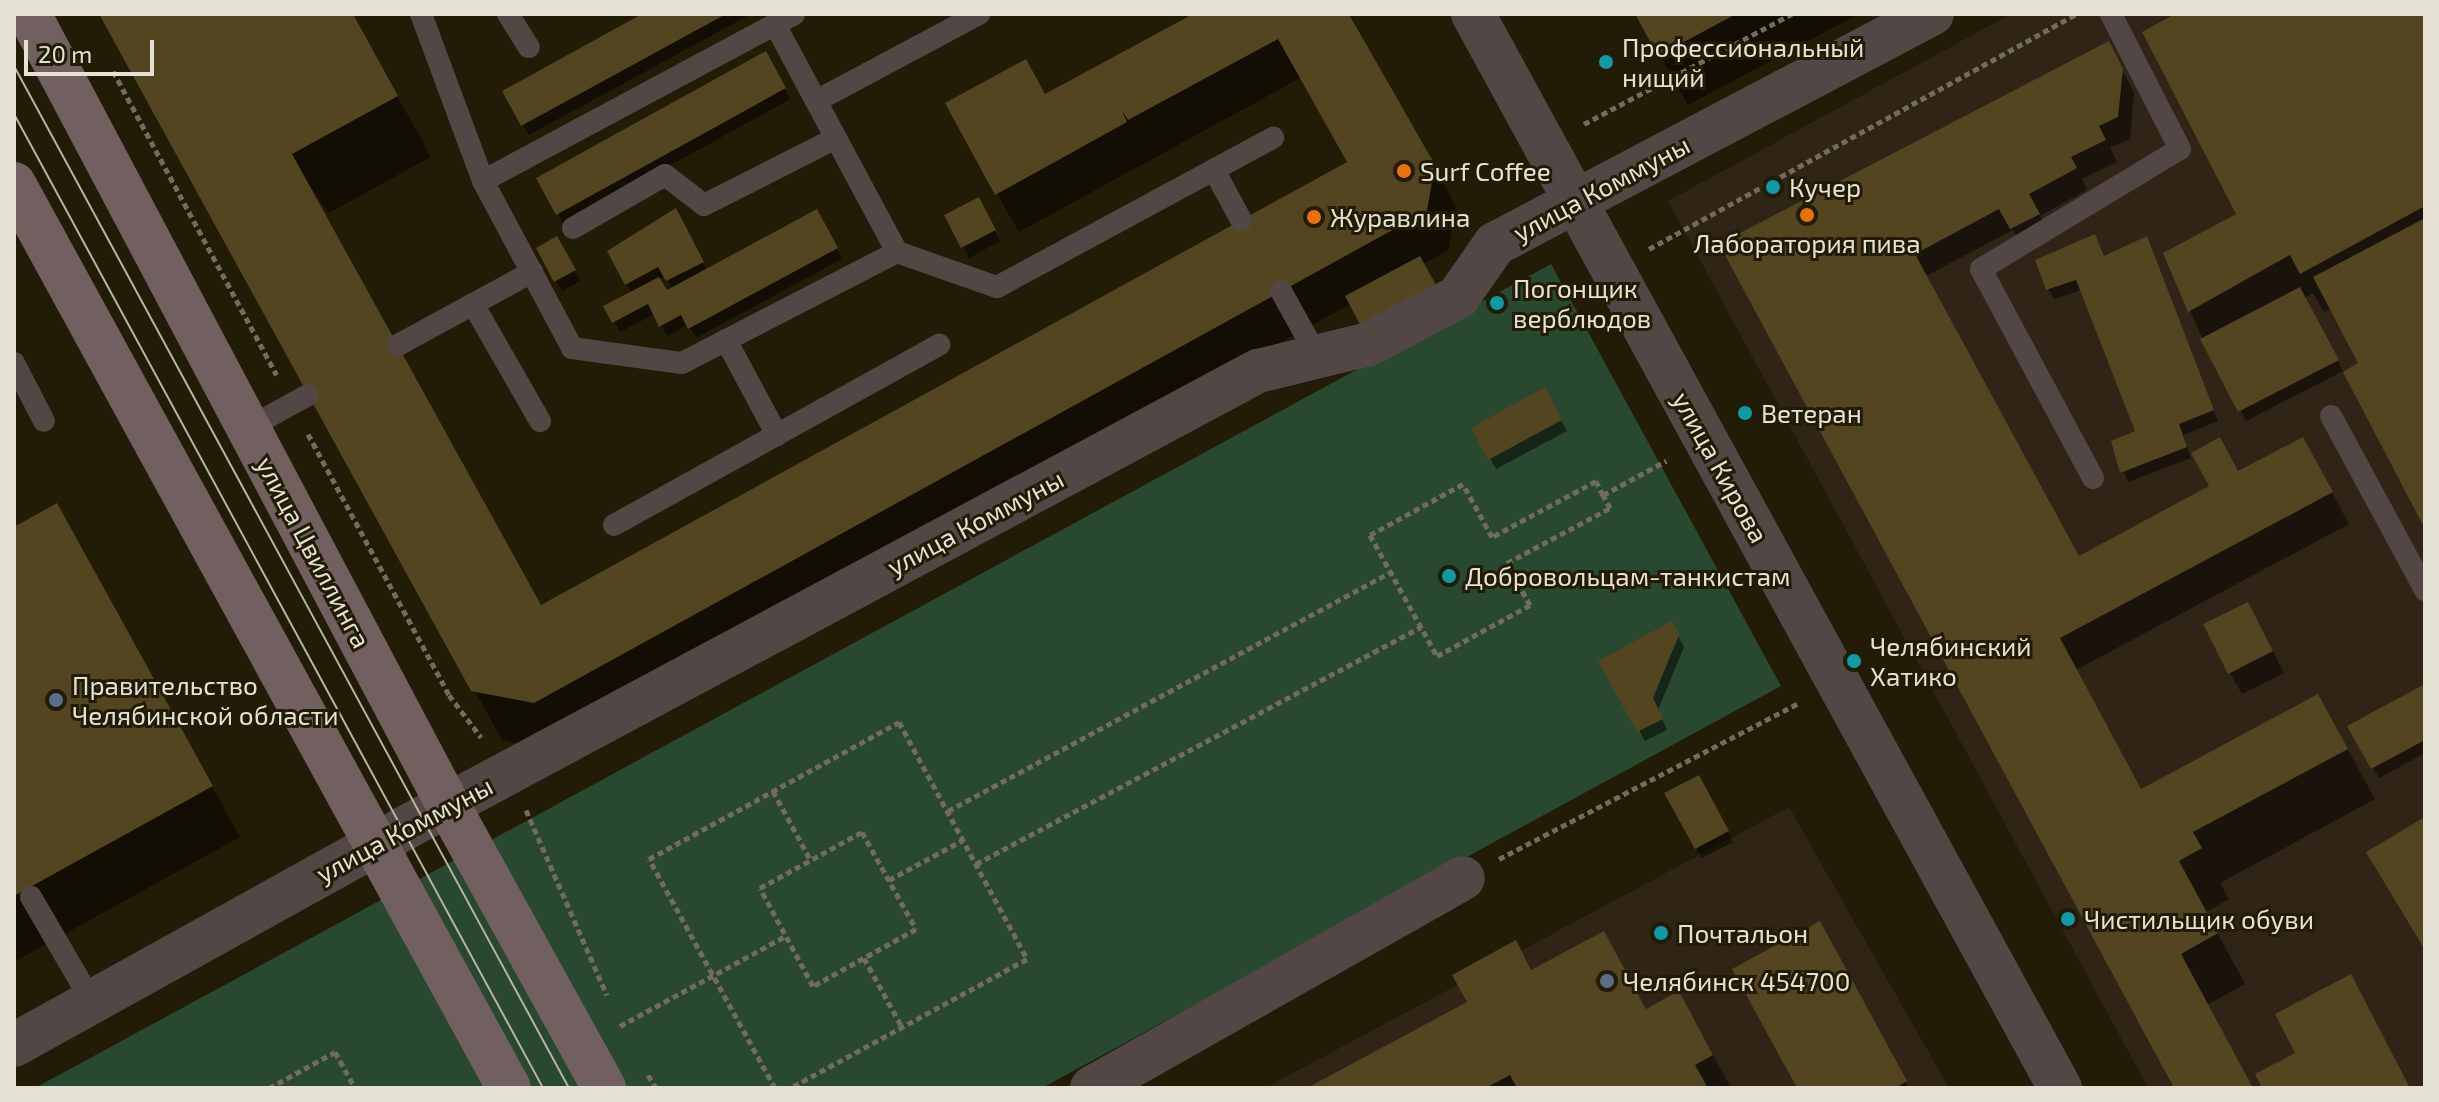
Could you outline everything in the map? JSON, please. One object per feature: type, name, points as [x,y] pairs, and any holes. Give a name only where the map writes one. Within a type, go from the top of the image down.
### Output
[{"type":"main road","name":"улица Цвиллинга","points":[[29,14],[448,805],[604,1088]]},
{"type":"main road","points":[[14,184],[509,1088]]},
{"type":"street","name":"улица Кирова","points":[[1473,14],[2060,1088]]},
{"type":"street","name":"улица Коммуны","points":[[14,1045],[375,844],[1258,371],[1369,344],[1458,297],[1495,244],[1932,14]]},
{"type":"street","points":[[1092,1088],[1463,878]]},
{"type":"lane","points":[[421,14],[483,181],[572,348],[682,363],[897,252]]},
{"type":"lane","points":[[508,14],[529,47]]},
{"type":"lane","points":[[816,101],[979,14]]},
{"type":"lane","points":[[2093,478],[1981,269],[2180,149],[2111,14]]},
{"type":"lane","points":[[483,181],[785,19],[816,101],[897,252],[997,287],[1273,138]]},
{"type":"lane","points":[[573,228],[665,175],[704,205],[836,138]]},
{"type":"lane","points":[[1214,170],[1241,220]]},
{"type":"lane","points":[[398,345],[532,272]]},
{"type":"lane","points":[[1281,291],[1317,356]]},
{"type":"lane","points":[[473,304],[540,421]]},
{"type":"lane","points":[[726,340],[777,435]]},
{"type":"lane","points":[[614,525],[939,345]]},
{"type":"lane","points":[[14,363],[44,421]]},
{"type":"lane","points":[[248,428],[300,399]]},
{"type":"lane","points":[[2331,416],[2425,590]]},
{"type":"lane","points":[[31,897],[92,1002]]},
{"type":"path","points":[[1545,145],[1792,14]]},
{"type":"path","points":[[1613,269],[2076,14]]},
{"type":"path","points":[[105,56],[300,399],[449,695],[509,772],[608,998]]},
{"type":"path","points":[[1603,495],[1706,440]]},
{"type":"path","points":[[1596,481],[1603,495],[1610,508],[1507,563],[1530,605],[1437,656],[1370,535],[1463,484],[1492,537],[1596,481]]},
{"type":"path","points":[[948,811],[1391,572]]},
{"type":"path","points":[[976,864],[1421,627]]},
{"type":"path","points":[[1463,878],[1839,682]]},
{"type":"path","points":[[775,1088],[649,859],[899,722],[1027,959],[790,1088]]},
{"type":"path","points":[[773,791],[811,861]]},
{"type":"path","points":[[862,832],[889,880],[916,929],[813,986],[760,888],[862,832]]},
{"type":"path","points":[[889,880],[963,840]]},
{"type":"path","points":[[620,1026],[786,936]]},
{"type":"path","points":[[864,958],[902,1027]]},
{"type":"path","points":[[614,1012],[627,1038]]},
{"type":"path","points":[[269,1088],[335,1052],[355,1088]]},
{"type":"path","points":[[642,1063],[656,1088]]},
{"type":"shaded area","points":[[2011,14],[2425,14],[2425,1088],[2148,1088],[1668,201]]},
{"type":"shaded area","points":[[1789,807],[1949,1088],[1265,1088]]},
{"type":"green space","points":[[1551,264],[1781,686],[1042,1088],[35,1088]]},
{"type":"building","points":[[99,14],[353,14],[398,96],[292,154],[541,605],[1347,162],[1278,39],[1128,120],[1121,109],[1127,122],[995,195],[945,103],[1026,59],[1045,94],[1193,14],[1349,14],[1435,165],[1427,211],[534,703],[471,691]]},
{"type":"building","points":[[642,14],[726,14],[521,126],[502,91]]},
{"type":"building","points":[[1635,14],[1736,14],[1658,56]]},
{"type":"building","points":[[2175,14],[2425,14],[2425,206],[2300,274],[2290,255],[2188,312],[2163,253],[2236,214],[2142,32]]},
{"type":"building","points":[[2109,41],[2123,69],[2118,117],[2099,126],[2106,140],[2071,157],[2077,168],[2029,194],[2040,214],[2010,229],[1999,209],[1915,254],[2079,556],[2209,486],[2191,453],[2220,437],[2238,471],[2303,437],[2333,492],[2060,638],[2141,789],[2318,694],[2348,749],[2193,832],[2202,848],[2179,861],[2218,933],[2181,954],[2253,1088],[2174,1088],[1719,244]]},
{"type":"building","points":[[766,51],[786,88],[556,215],[536,178]]},
{"type":"building","points":[[979,197],[996,230],[961,248],[944,215]]},
{"type":"building","points":[[676,208],[704,262],[666,281],[658,267],[625,285],[607,251]]},
{"type":"building","points":[[817,209],[838,248],[688,329],[681,315],[659,327],[648,304],[612,323],[603,306],[659,277],[667,290]]},
{"type":"building","points":[[2425,218],[2425,529],[2343,372],[2358,363],[2313,277]]},
{"type":"building","points":[[2095,234],[2104,256],[2147,236],[2214,410],[2179,424],[2187,447],[2120,473],[2111,441],[2135,431],[2076,280],[2046,290],[2035,260]]},
{"type":"building","points":[[557,236],[576,270],[554,282],[536,248]]},
{"type":"building","name":"Журавлина","points":[[1420,256],[1441,294],[1365,334],[1345,296]]},
{"type":"building","points":[[2300,287],[2339,360],[2238,412],[2200,339]]},
{"type":"building","points":[[1545,387],[1562,420],[1488,460],[1471,428]]},
{"type":"building","points":[[57,503],[213,786],[14,896],[14,527]]},
{"type":"building","points":[[2248,602],[2273,651],[2228,674],[2203,624]]},
{"type":"building","points":[[1672,621],[1679,635],[1653,698],[1663,719],[1637,732],[1598,661]]},
{"type":"building","points":[[2425,684],[2425,740],[2371,769],[2347,726]]},
{"type":"building","points":[[1699,775],[1729,831],[1695,849],[1664,793]]},
{"type":"building","points":[[2425,817],[2425,950],[2366,852]]},
{"type":"building","points":[[1820,921],[1907,1081],[1895,1088],[1797,1088],[1732,969]]},
{"type":"building","points":[[1604,931],[1646,1009],[1679,991],[1713,1055],[1695,1065],[1708,1088],[1517,1088],[1510,1075],[1486,1088],[1307,1088],[1467,1002],[1452,975],[1516,940],[1531,970]]},
{"type":"building","points":[[2351,974],[2410,1088],[2262,1088],[2255,1074],[2295,1053],[2275,1014]]},
{"type":"tram line","points":[[14,66],[569,1088]]},
{"type":"tram line","points":[[14,114],[543,1088]]},
{"type":"place","name":"Профессиональный нищий","points":[[1606,62]]},
{"type":"place","name":"Surf Coffee","points":[[1404,171]]},
{"type":"place","name":"Кучер","points":[[1773,187]]},
{"type":"place","name":"Лаборатория пива","points":[[1807,215]]},
{"type":"place","name":"Журавлина","points":[[1314,217]]},
{"type":"place","name":"Погонщик верблюдов","points":[[1497,303]]},
{"type":"place","name":"Ветеран","points":[[1745,413]]},
{"type":"place","name":"Добровольцам-танкистам","points":[[1449,576]]},
{"type":"place","name":"Челябинский Хатико","points":[[1854,661]]},
{"type":"place","name":"Правительство Челябинской области","points":[[56,700]]},
{"type":"place","name":"Чистильщик обуви","points":[[2068,919]]},
{"type":"place","name":"Почтальон","points":[[1661,933]]},
{"type":"place","name":"Челябинск 454700","points":[[1607,981]]}]
